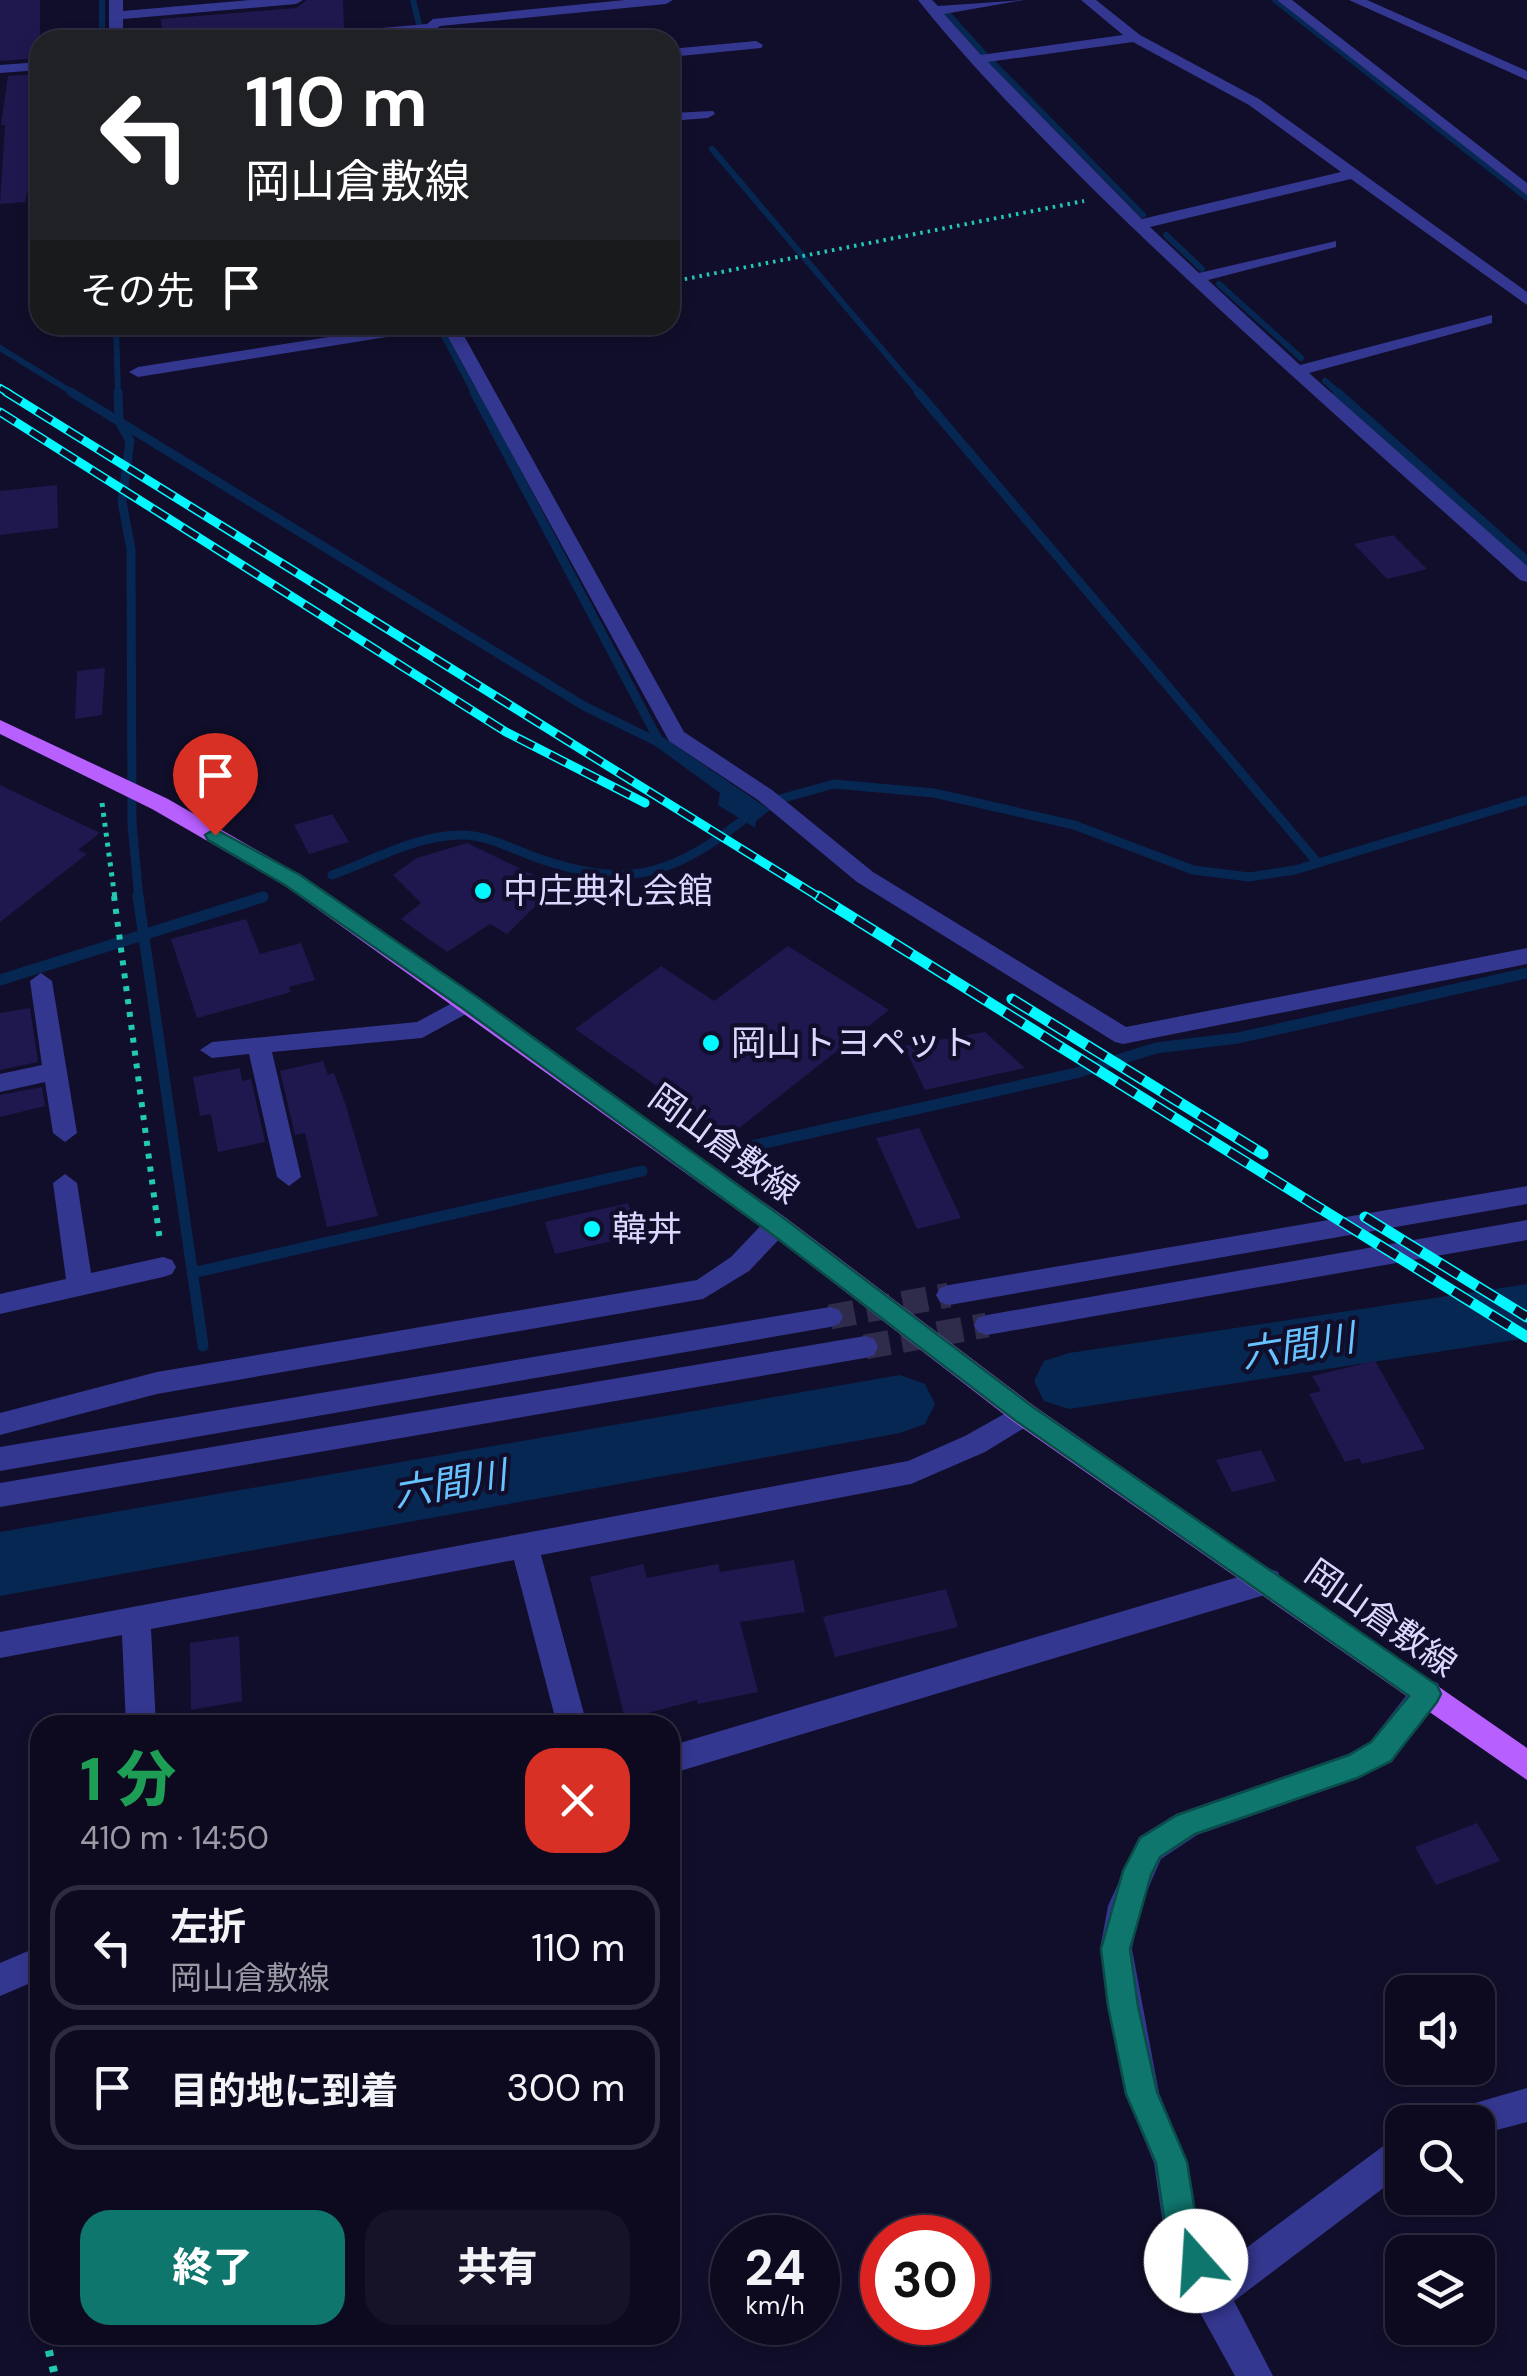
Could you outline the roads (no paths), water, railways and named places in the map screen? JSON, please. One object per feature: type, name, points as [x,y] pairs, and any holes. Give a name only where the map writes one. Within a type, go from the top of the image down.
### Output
[{"type":"main road","name":"岡山倉敷線","points":[[0,726],[160,804],[292,880],[469,1002],[777,1226],[1024,1414],[1268,1580],[1527,1766]]},
{"type":"street","points":[[116,0],[116,30]]},
{"type":"street","points":[[116,16],[296,0]]},
{"type":"street","points":[[390,30],[604,3],[666,0]]},
{"type":"street","points":[[929,6],[1017,0]]},
{"type":"street","points":[[1088,0],[1136,38],[1234,89],[1527,300]]},
{"type":"street","points":[[1284,0],[1527,190]]},
{"type":"street","points":[[1356,0],[1527,76]]},
{"type":"street","points":[[1392,0],[1527,60]]},
{"type":"street","points":[[929,6],[1140,225],[1527,576]]},
{"type":"street","points":[[979,59],[1136,38]]},
{"type":"street","points":[[680,52],[756,45]]},
{"type":"street","points":[[0,69],[30,67]]},
{"type":"street","points":[[680,116],[708,114]]},
{"type":"street","points":[[1140,225],[1354,174]]},
{"type":"street","points":[[1198,278],[1330,244]]},
{"type":"street","points":[[1300,370],[1486,319]]},
{"type":"street","points":[[138,372],[399,335]]},
{"type":"street","points":[[452,335],[657,709],[676,736],[773,801],[866,877],[1124,1036],[1527,956]]},
{"type":"street","points":[[41,980],[65,1134]]},
{"type":"street","points":[[212,1050],[422,1030],[469,1002]]},
{"type":"street","points":[[258,1045],[289,1177]]},
{"type":"street","points":[[0,1083],[55,1071]]},
{"type":"street","points":[[64,1183],[80,1285]]},
{"type":"street","points":[[949,1295],[1527,1195]]},
{"type":"street","points":[[0,1424],[157,1382],[703,1289],[740,1264],[777,1226]]},
{"type":"street","points":[[987,1324],[1527,1230]]},
{"type":"street","points":[[0,1304],[163,1268]]},
{"type":"street","points":[[0,1459],[830,1317]]},
{"type":"street","points":[[0,1495],[866,1347]]},
{"type":"street","points":[[0,1645],[911,1472],[975,1444],[1024,1414]]},
{"type":"street","points":[[524,1545],[569,1715]]},
{"type":"street","points":[[680,1757],[1268,1580]]},
{"type":"street","points":[[136,1618],[141,1715]]},
{"type":"street","points":[[1255,2376],[1211,2296],[1181,2225],[1172,2162],[1142,2094],[1116,1949],[1124,1906],[1150,1848],[1187,1824],[1381,1752],[1427,1694]]},
{"type":"street","points":[[0,1980],[30,1966]]},
{"type":"street","points":[[1495,2114],[1527,2105]]},
{"type":"street","points":[[1211,2296],[1385,2166]]},
{"type":"water","points":[[663,737],[770,810],[756,821],[755,828],[718,805],[720,793],[654,745]]},
{"type":"waterway","points":[[102,0],[102,30]]},
{"type":"waterway","points":[[413,0],[420,30]]},
{"type":"waterway","points":[[1275,0],[1527,198]]},
{"type":"waterway","points":[[947,13],[985,55]]},
{"type":"waterway","points":[[989,59],[1143,215]]},
{"type":"waterway","points":[[712,149],[920,394]]},
{"type":"waterway","points":[[1166,235],[1202,269]]},
{"type":"waterway","points":[[1219,284],[1301,358]]},
{"type":"waterway","points":[[116,335],[118,394]]},
{"type":"waterway","points":[[444,335],[475,394]]},
{"type":"waterway","points":[[0,348],[75,394]]},
{"type":"waterway","points":[[1325,381],[1340,394]]},
{"type":"waterway","points":[[71,392],[119,422]]},
{"type":"waterway","points":[[118,392],[119,422]]},
{"type":"waterway","points":[[474,392],[658,739]]},
{"type":"waterway","points":[[918,392],[1317,862]]},
{"type":"waterway","points":[[1337,392],[1527,561]]},
{"type":"waterway","points":[[119,422],[584,706],[672,749]]},
{"type":"waterway","points":[[119,422],[130,441],[122,502],[131,549],[132,824],[139,899]]},
{"type":"waterway","points":[[769,802],[834,784],[934,793],[1074,825],[1193,870],[1249,877],[1295,870],[1527,800]]},
{"type":"waterway","points":[[332,875],[414,843],[464,835],[492,840],[571,868],[600,873],[652,871],[700,850],[753,812]]},
{"type":"waterway","points":[[138,896],[144,935]]},
{"type":"waterway","points":[[144,935],[263,897],[258,899]]},
{"type":"waterway","points":[[0,980],[144,935]]},
{"type":"waterway","points":[[144,935],[192,1273]]},
{"type":"waterway","points":[[729,1151],[1076,1073],[1156,1048],[1238,1038],[1527,973]]},
{"type":"waterway","points":[[192,1273],[642,1171]]},
{"type":"waterway","points":[[192,1273],[203,1346]]},
{"type":"waterway","name":"六間川","points":[[1069,1381],[1527,1311]]},
{"type":"waterway","name":"六間川","points":[[0,1564],[900,1404]]},
{"type":"waterway","points":[[213,1500],[215,1527]]},
{"type":"tunnel","points":[[830,1317],[949,1295]]},
{"type":"tunnel","points":[[865,1347],[987,1325]]},
{"type":"railway","points":[[0,388],[10,394]]},
{"type":"railway","points":[[6,392],[822,899]]},
{"type":"railway","points":[[0,412],[506,732],[645,803]]},
{"type":"railway","points":[[818,896],[1527,1337]]},
{"type":"railway","points":[[1012,999],[1263,1154]]},
{"type":"railway","points":[[1365,1217],[1527,1317]]},
{"type":"place","name":"中庄典礼会館","points":[[483,891]]},
{"type":"place","name":"岡山トヨペット","points":[[711,1043]]},
{"type":"place","name":"韓丼","points":[[592,1229]]}]
